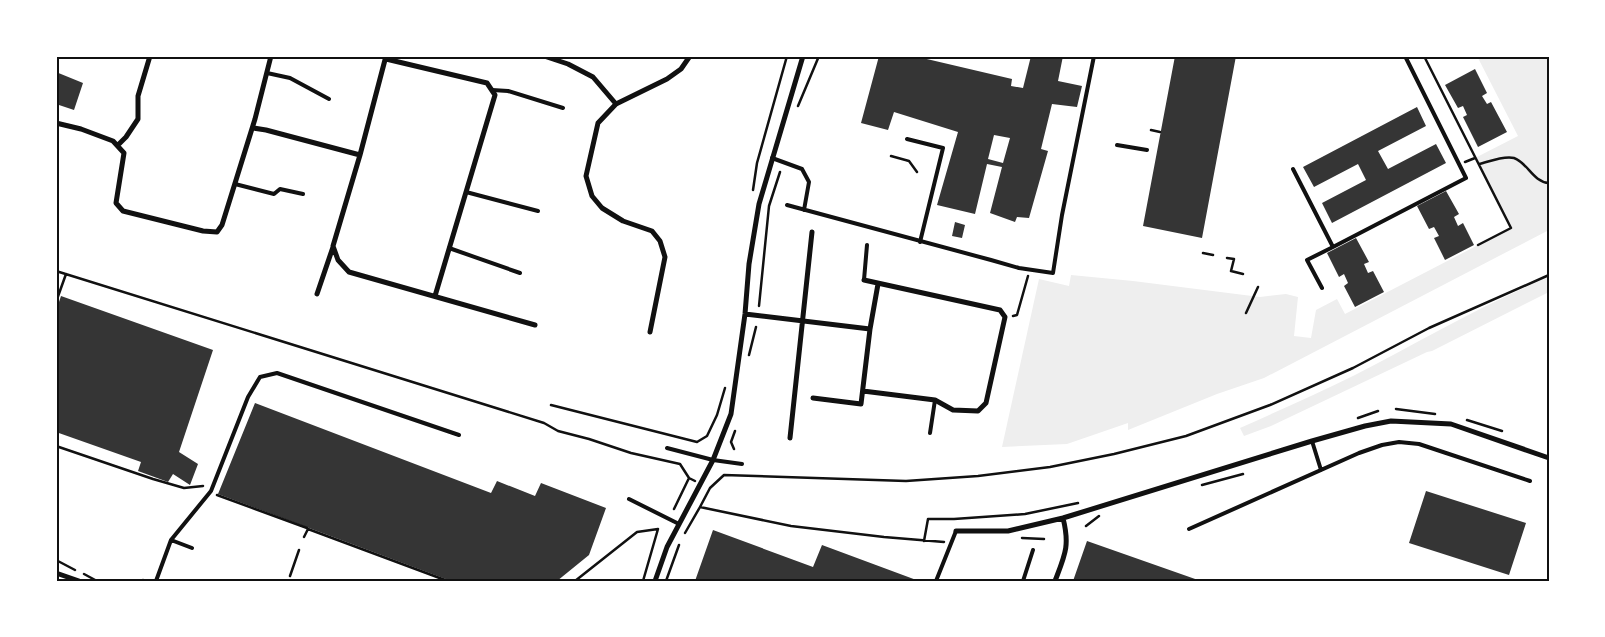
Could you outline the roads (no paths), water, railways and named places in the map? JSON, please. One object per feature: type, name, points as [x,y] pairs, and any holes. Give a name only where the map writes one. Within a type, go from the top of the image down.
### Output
[{"type":"street","points":[[118,146],[138,119],[138,96],[150,56]]},
{"type":"street","points":[[56,123],[106,138],[118,146],[124,154],[116,203],[123,210],[203,231],[217,232],[222,226],[253,128],[271,56]]},
{"type":"street","points":[[544,56],[568,64],[593,77],[616,104]]},
{"type":"street","points":[[650,332],[665,257],[660,241],[652,231],[623,221],[602,208],[592,196],[586,176],[598,123],[616,104],[667,79],[681,69],[690,56]]},
{"type":"street","points":[[655,581],[667,547],[713,460],[731,414],[745,314],[749,264],[759,204],[803,56]]},
{"type":"street","points":[[317,294],[360,155],[386,57],[487,83],[495,95],[435,296]]},
{"type":"street","points":[[253,128],[360,155]]},
{"type":"street","points":[[790,438],[812,232]]},
{"type":"street","points":[[333,246],[338,260],[350,272],[535,325]]},
{"type":"street","points":[[863,391],[935,400],[953,410],[978,411],[986,403],[1004,317],[1000,310],[864,280]]},
{"type":"street","points":[[813,398],[861,404],[870,329],[878,284]]},
{"type":"street","points":[[745,314],[870,329]]},
{"type":"street","points":[[956,531],[1008,531],[1063,518],[1312,441],[1365,426],[1391,421],[1452,424],[1549,458]]},
{"type":"street","points":[[1055,581],[1067,549],[1063,518]]},
{"type":"street","points":[[56,573],[79,581]]},
{"type":"lane","points":[[787,205],[920,242],[1053,274],[1062,214],[1094,56]]},
{"type":"lane","points":[[1322,288],[1307,260],[1466,178],[1405,56]]},
{"type":"lane","points":[[267,73],[290,78],[329,99]]},
{"type":"lane","points":[[492,90],[508,91],[563,108]]},
{"type":"lane","points":[[907,139],[943,148],[920,242]]},
{"type":"lane","points":[[1117,145],[1147,150]]},
{"type":"lane","points":[[772,158],[802,169],[809,182],[804,210]]},
{"type":"lane","points":[[1294,169],[1333,247]]},
{"type":"lane","points":[[235,184],[274,194],[280,189],[303,194]]},
{"type":"lane","points":[[466,192],[538,211]]},
{"type":"lane","points":[[864,280],[867,246]]},
{"type":"lane","points":[[449,248],[520,273]]},
{"type":"lane","points":[[156,581],[171,540],[211,491],[248,397],[260,377],[277,373],[459,435]]},
{"type":"lane","points":[[930,433],[935,400]]},
{"type":"lane","points":[[1312,441],[1321,470]]},
{"type":"lane","points":[[1189,529],[1359,453],[1382,445],[1400,442],[1436,448],[1530,481]]},
{"type":"lane","points":[[666,448],[713,460],[742,464]]},
{"type":"lane","points":[[629,499],[679,524]]},
{"type":"lane","points":[[936,581],[956,531]]},
{"type":"lane","points":[[171,540],[192,548]]},
{"type":"lane","points":[[1023,581],[1033,550]]}]
